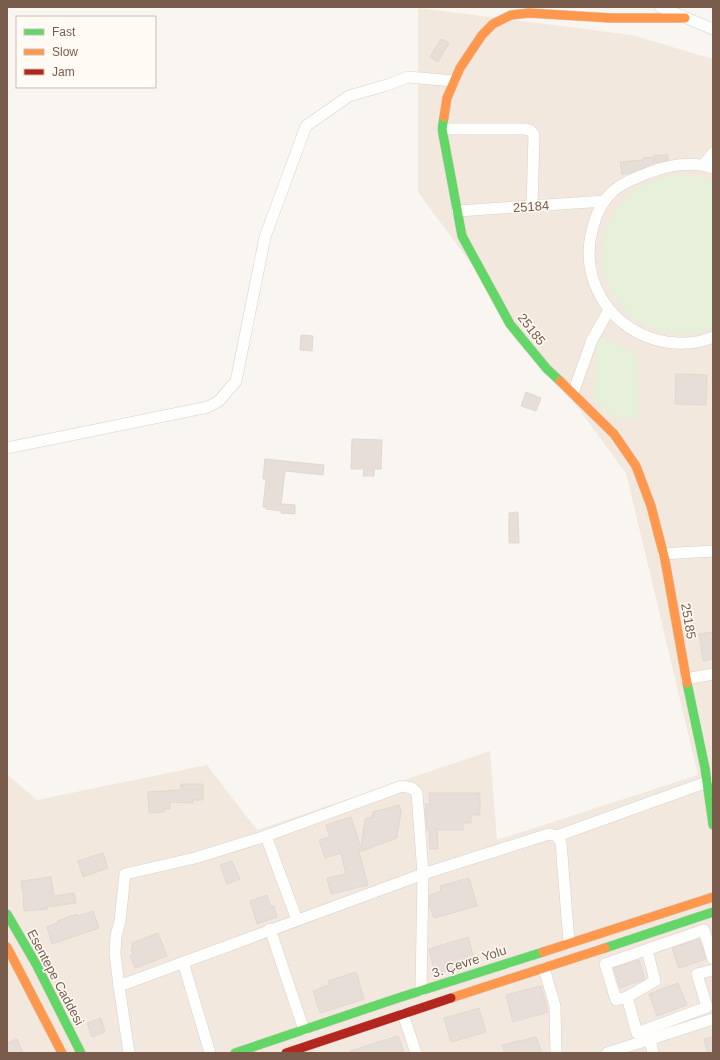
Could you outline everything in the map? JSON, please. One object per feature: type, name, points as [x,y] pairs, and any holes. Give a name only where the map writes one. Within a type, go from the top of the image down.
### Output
[{"type":"main road","name":"25185","points":[[685,18],[612,18],[529,13],[510,15],[493,24],[482,35],[460,68],[447,98],[442,129],[462,236],[510,324],[548,369],[614,434],[636,466],[651,506],[663,554],[686,679],[709,767],[707,782],[713,825]]},
{"type":"main road","name":"3. Çevre Yolu","points":[[235,1053],[569,942],[713,896]]},
{"type":"main road","points":[[286,1053],[713,912]]},
{"type":"main road","name":"Esentepe Caddesi","points":[[7,914],[36,964],[81,1053]]},
{"type":"main road","points":[[7,947],[62,1053]]},
{"type":"street","points":[[660,7],[713,29]]},
{"type":"street","points":[[7,448],[208,407],[219,400],[236,381],[265,237],[306,126],[349,96],[408,77],[454,81]]},
{"type":"street","points":[[442,129],[530,130],[534,135],[532,206]]},
{"type":"street","points":[[713,154],[708,166],[680,164],[655,170],[632,179],[612,192],[605,201],[596,218],[590,236],[589,256],[591,275],[598,293],[609,310],[628,328],[652,340],[679,344],[706,341],[713,337]]},
{"type":"street","name":"25184","points":[[457,211],[605,201]]},
{"type":"street","points":[[573,393],[592,340],[609,310]]},
{"type":"street","points":[[663,554],[713,551]]},
{"type":"street","points":[[686,679],[713,674]]},
{"type":"street","points":[[119,986],[270,929],[423,874],[550,834],[557,836],[707,782]]},
{"type":"street","points":[[129,1053],[119,986],[116,948],[125,874],[195,858],[266,836],[402,786],[408,787],[417,793],[423,874],[421,991]]},
{"type":"street","points":[[266,836],[297,920]]},
{"type":"street","points":[[557,836],[560,843],[569,942]]},
{"type":"street","points":[[270,929],[304,1030]]},
{"type":"street","points":[[647,950],[655,981],[627,997],[616,1000],[605,964],[704,930],[713,959]]},
{"type":"street","points":[[183,962],[210,1053]]},
{"type":"street","points":[[544,968],[555,1006],[556,1053]]},
{"type":"street","points":[[607,1053],[650,1039],[686,1021],[707,1007],[697,974],[713,970]]},
{"type":"street","points":[[627,997],[637,1033],[686,1021],[713,1018]]},
{"type":"street","points":[[403,1014],[416,1053]]},
{"type":"street","points":[[650,1039],[653,1053]]},
{"type":"shaded area","points":[[418,8],[632,35],[713,59],[713,1053],[7,1053],[7,774],[37,800],[207,765],[257,830],[490,751],[497,840],[698,775],[626,473],[418,192]]},
{"type":"green space","points":[[670,175],[702,176],[713,182],[713,328],[694,334],[663,333],[634,320],[613,296],[602,267],[604,235],[617,207],[641,186]]},
{"type":"green space","points":[[602,337],[638,356],[639,419],[616,418],[593,398],[597,338]]},
{"type":"building","points":[[441,39],[449,43],[438,62],[430,57]]},
{"type":"building","points":[[654,155],[668,155],[668,160],[654,163]]},
{"type":"building","points":[[653,157],[654,164],[628,174],[622,174],[620,162],[643,160],[643,158]]},
{"type":"building","points":[[301,335],[313,336],[312,351],[300,350]]},
{"type":"building","points":[[676,374],[707,375],[706,405],[675,404]]},
{"type":"building","points":[[526,392],[541,398],[536,411],[521,406]]},
{"type":"building","points":[[352,439],[382,440],[381,469],[374,469],[374,476],[363,476],[364,469],[351,469]]},
{"type":"building","points":[[265,459],[324,465],[323,475],[285,471],[281,504],[295,505],[295,514],[281,513],[281,511],[266,509],[266,507],[263,507],[266,479],[263,479]]},
{"type":"building","points":[[518,512],[519,543],[509,543],[509,513]]},
{"type":"building","points":[[713,632],[713,659],[703,661],[699,634]]},
{"type":"building","points":[[181,784],[203,784],[203,800],[193,800],[193,803],[170,802],[170,809],[164,809],[164,812],[149,813],[148,792],[181,790]]},
{"type":"building","points":[[429,793],[480,793],[480,815],[471,815],[471,823],[463,823],[463,830],[437,830],[438,849],[430,849],[425,804],[430,804]]},
{"type":"building","points":[[399,805],[401,811],[397,838],[359,852],[368,885],[331,894],[327,878],[346,874],[341,853],[325,858],[319,840],[330,837],[326,825],[351,817],[361,848],[365,819],[372,817],[373,812]]},
{"type":"building","points":[[103,853],[108,868],[83,877],[78,861]]},
{"type":"building","points":[[232,861],[240,879],[227,884],[220,865]]},
{"type":"building","points":[[51,877],[54,896],[74,893],[76,903],[47,907],[47,909],[24,911],[21,881]]},
{"type":"building","points":[[469,878],[477,906],[434,918],[429,905],[430,895],[441,891],[440,886]]},
{"type":"building","points":[[267,895],[271,907],[274,906],[277,917],[257,924],[250,901]]},
{"type":"building","points":[[93,911],[99,928],[52,944],[47,927],[58,923],[57,921],[77,914],[78,916]]},
{"type":"building","points":[[158,933],[167,956],[135,968],[130,956],[133,955],[131,948],[133,947],[132,943]]},
{"type":"building","points":[[468,937],[475,962],[435,974],[429,949]]},
{"type":"building","points":[[699,939],[706,959],[679,968],[672,948]]},
{"type":"building","points":[[639,960],[645,979],[620,988],[614,968]]},
{"type":"building","points":[[356,972],[364,999],[320,1013],[313,991],[329,985],[328,981]]},
{"type":"building","points":[[678,983],[687,1005],[657,1016],[649,994]]},
{"type":"building","points":[[541,986],[548,1012],[513,1022],[506,995]]},
{"type":"building","points":[[479,1008],[486,1032],[451,1042],[444,1018]]},
{"type":"building","points":[[101,1018],[105,1032],[92,1037],[87,1023]]},
{"type":"building","points":[[398,1036],[404,1053],[351,1053],[350,1051]]},
{"type":"building","points":[[536,1037],[542,1053],[505,1053],[502,1045]]},
{"type":"building","points":[[713,1037],[713,1053],[708,1053],[704,1039]]},
{"type":"building","points":[[17,1039],[23,1053],[7,1053],[7,1043]]},
{"type":"traffic: fast","points":[[444,117],[442,129],[462,236],[510,324],[547,369],[560,381]]},
{"type":"traffic: fast","points":[[687,683],[705,768],[713,825]]},
{"type":"traffic: fast","points":[[605,948],[713,912]]},
{"type":"traffic: fast","points":[[7,914],[36,964],[81,1053]]},
{"type":"traffic: fast","points":[[235,1053],[398,998],[543,952]]},
{"type":"traffic: slow","points":[[444,117],[447,98],[460,68],[482,35],[493,24],[511,15],[529,13],[611,18],[685,18]]},
{"type":"traffic: slow","points":[[560,381],[614,434],[636,466],[651,506],[665,560],[687,683]]},
{"type":"traffic: slow","points":[[543,952],[713,897]]},
{"type":"traffic: slow","points":[[7,947],[62,1053]]},
{"type":"traffic: slow","points":[[451,998],[605,948]]},
{"type":"traffic: jam","points":[[286,1053],[451,998]]}]
